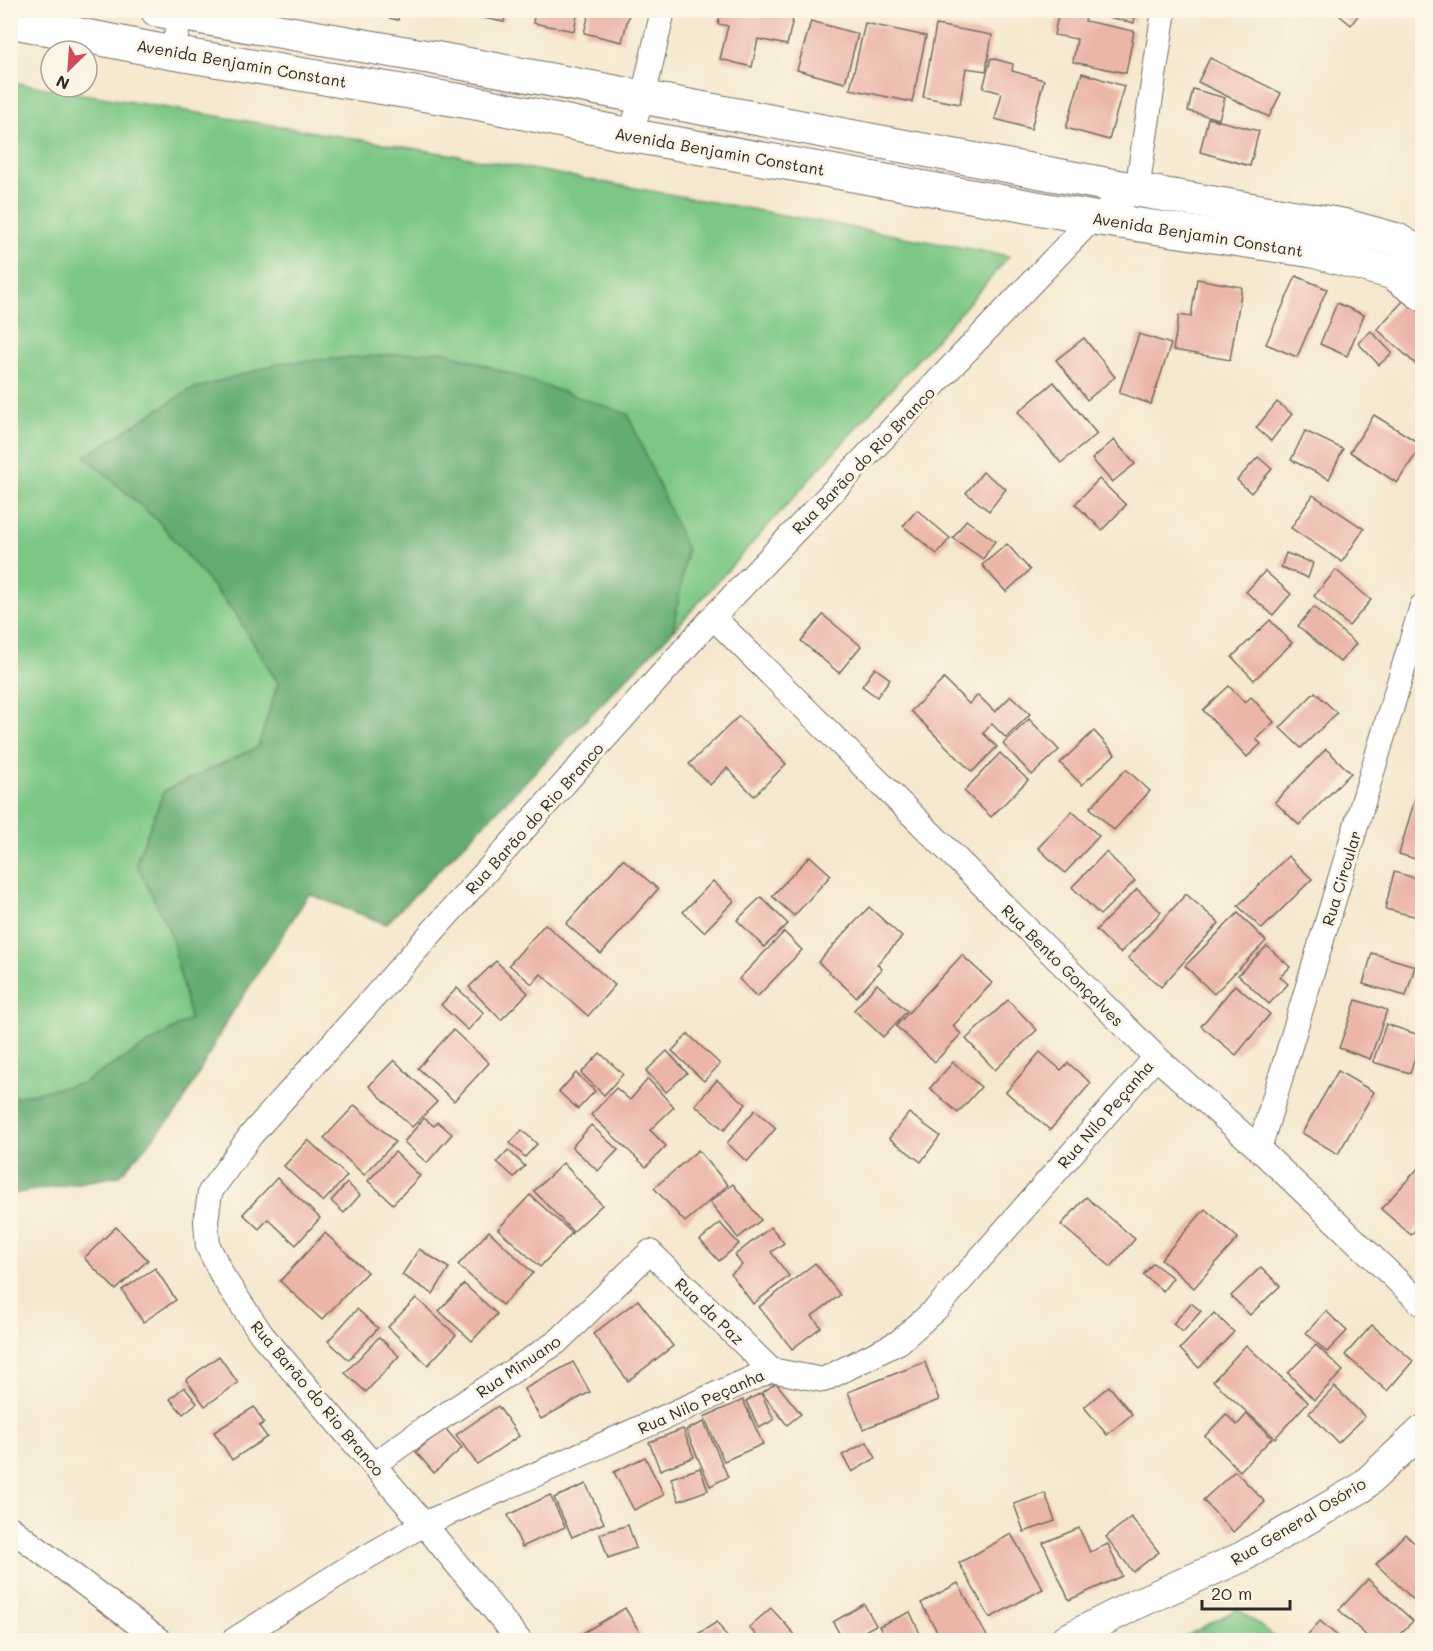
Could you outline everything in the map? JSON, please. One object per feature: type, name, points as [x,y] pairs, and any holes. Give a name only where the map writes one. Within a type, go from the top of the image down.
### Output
[{"type":"main road","name":"Avenida Benjamin Constant","points":[[174,12],[1342,225],[1397,240],[1422,255]]},
{"type":"main road","name":"Avenida Benjamin Constant","points":[[10,21],[172,53],[482,104],[629,135],[1093,218],[1313,251],[1393,273],[1422,294]]},
{"type":"street","points":[[629,135],[643,98],[663,10]]},
{"type":"street","points":[[1137,189],[1164,10]]},
{"type":"street","points":[[172,53],[174,12]]},
{"type":"street","name":"Rua Barão do Rio Branco","points":[[519,1641],[424,1524],[262,1335],[223,1277],[208,1246],[206,1221],[210,1192],[251,1135],[713,617],[1093,218],[1137,189]]},
{"type":"street","name":"Rua Circular","points":[[1259,1149],[1422,606]]},
{"type":"street","name":"Rua Bento Gonçalves","points":[[713,617],[1156,1057],[1259,1149],[1422,1304]]},
{"type":"street","name":"Rua Nilo Peçanha","points":[[234,1641],[352,1565],[424,1524],[771,1370],[823,1380],[899,1342],[936,1309],[1156,1057]]},
{"type":"street","name":"Rua Minuano","points":[[374,1465],[421,1431],[557,1342],[650,1252]]},
{"type":"street","name":"Rua da Paz","points":[[650,1252],[771,1370]]},
{"type":"street","name":"Rua General Osório","points":[[1065,1641],[1134,1605],[1242,1557],[1360,1488],[1422,1431]]},
{"type":"street","points":[[10,1528],[159,1641]]},
{"type":"green space","points":[[10,82],[39,87],[39,99],[99,99],[99,97],[454,155],[1009,256],[673,631],[687,550],[86,455],[160,523],[235,613],[278,683],[258,747],[164,791],[136,862],[171,934],[190,1019],[83,1083],[11,1098]]},
{"type":"green space","points":[[443,351],[628,414],[687,550],[673,631],[386,924],[309,894],[227,1021],[180,1108],[119,1176],[11,1194],[11,1098],[83,1083],[190,1019],[171,934],[136,863],[164,791],[258,747],[278,683],[235,613],[160,523],[85,456],[189,390],[281,363]]},
{"type":"green space","points":[[1238,1609],[1279,1640],[1178,1640]]},
{"type":"building","points":[[365,10],[400,10],[398,20],[365,12]]},
{"type":"building","points":[[467,10],[506,10],[504,22],[467,15]]},
{"type":"building","points":[[535,10],[578,10],[574,31],[533,23]]},
{"type":"building","points":[[590,10],[630,10],[622,42],[584,33]]},
{"type":"building","points":[[721,10],[780,10],[794,14],[787,45],[758,39],[752,67],[720,59],[728,26],[718,24]]},
{"type":"building","points":[[1059,10],[1087,14],[1085,21],[1134,31],[1126,73],[1073,62],[1077,39],[1054,35]]},
{"type":"building","points":[[1100,10],[1136,10],[1134,23],[1099,15]]},
{"type":"building","points":[[1333,10],[1362,10],[1351,25]]},
{"type":"building","points":[[811,21],[858,34],[845,83],[797,70]]},
{"type":"building","points":[[865,23],[926,36],[912,102],[850,89]]},
{"type":"building","points":[[936,25],[992,35],[986,71],[966,68],[960,104],[923,97]]},
{"type":"building","points":[[991,58],[1013,64],[1012,71],[1044,80],[1031,129],[995,119],[1002,93],[983,88]]},
{"type":"building","points":[[1210,58],[1281,93],[1269,117],[1198,82]]},
{"type":"building","points":[[1082,73],[1124,86],[1109,140],[1066,128]]},
{"type":"building","points":[[1193,89],[1225,98],[1219,119],[1188,111]]},
{"type":"building","points":[[1208,118],[1259,131],[1250,166],[1200,152]]},
{"type":"building","points":[[1296,276],[1327,289],[1297,357],[1266,344]]},
{"type":"building","points":[[1197,279],[1242,287],[1230,360],[1173,350],[1179,315],[1191,317]]},
{"type":"building","points":[[1406,298],[1422,313],[1421,369],[1377,329]]},
{"type":"building","points":[[1337,303],[1364,315],[1347,356],[1320,344]]},
{"type":"building","points":[[1371,331],[1392,353],[1379,365],[1358,343]]},
{"type":"building","points":[[1139,334],[1171,344],[1151,404],[1119,393]]},
{"type":"building","points":[[1084,338],[1115,377],[1087,400],[1056,360]]},
{"type":"building","points":[[1054,382],[1097,434],[1061,463],[1018,412]]},
{"type":"building","points":[[1277,402],[1292,414],[1271,441],[1256,428]]},
{"type":"building","points":[[1374,415],[1422,445],[1397,483],[1350,452]]},
{"type":"building","points":[[1305,431],[1343,449],[1329,479],[1291,460]]},
{"type":"building","points":[[1114,440],[1135,464],[1112,482],[1092,459]]},
{"type":"building","points":[[1258,457],[1272,469],[1251,493],[1237,480]]},
{"type":"building","points":[[983,472],[1006,489],[989,511],[966,493]]},
{"type":"building","points":[[1099,479],[1126,505],[1102,530],[1075,504]]},
{"type":"building","points":[[1313,495],[1364,529],[1342,562],[1291,528]]},
{"type":"building","points":[[917,510],[950,538],[937,554],[903,526]]},
{"type":"building","points":[[966,520],[995,541],[983,559],[953,538]]},
{"type":"building","points":[[1007,544],[1030,570],[1006,592],[982,565]]},
{"type":"building","points":[[1286,553],[1313,563],[1308,578],[1281,567]]},
{"type":"building","points":[[1336,570],[1371,600],[1349,626],[1314,596]]},
{"type":"building","points":[[1265,571],[1291,594],[1273,615],[1246,592]]},
{"type":"building","points":[[1314,607],[1356,644],[1340,662],[1298,626]]},
{"type":"building","points":[[823,615],[861,646],[839,673],[801,641]]},
{"type":"building","points":[[1270,620],[1292,643],[1254,680],[1232,657]]},
{"type":"building","points":[[875,668],[890,679],[877,697],[862,686]]},
{"type":"building","points":[[944,679],[969,704],[978,695],[995,712],[1011,696],[1030,714],[1006,738],[992,724],[983,733],[997,747],[972,772],[911,711]]},
{"type":"building","points":[[1229,686],[1245,703],[1251,697],[1274,722],[1256,739],[1261,744],[1247,757],[1203,710]]},
{"type":"building","points":[[1315,692],[1337,713],[1301,748],[1280,728]]},
{"type":"building","points":[[739,716],[786,764],[754,796],[727,768],[710,785],[689,764]]},
{"type":"building","points":[[1029,719],[1059,750],[1032,775],[1003,744]]},
{"type":"building","points":[[1094,731],[1115,754],[1082,785],[1060,763]]},
{"type":"building","points":[[1326,749],[1351,773],[1299,825],[1275,802]]},
{"type":"building","points":[[1000,753],[1028,780],[991,817],[964,791]]},
{"type":"building","points":[[1126,769],[1150,791],[1114,830],[1090,808]]},
{"type":"building","points":[[1416,795],[1422,797],[1422,861],[1399,854]]},
{"type":"building","points":[[1072,811],[1099,836],[1065,873],[1038,848]]},
{"type":"building","points":[[1106,852],[1135,881],[1100,915],[1072,887]]},
{"type":"building","points":[[810,856],[831,875],[794,916],[772,896]]},
{"type":"building","points":[[1288,856],[1312,879],[1262,929],[1238,906]]},
{"type":"building","points":[[623,859],[658,889],[601,954],[566,924]]},
{"type":"building","points":[[1394,872],[1422,880],[1422,918],[1385,909]]},
{"type":"building","points":[[713,881],[734,901],[704,932],[683,912]]},
{"type":"building","points":[[1137,889],[1161,912],[1120,953],[1096,930]]},
{"type":"building","points":[[1186,894],[1219,923],[1161,987],[1128,958]]},
{"type":"building","points":[[761,897],[788,924],[764,947],[737,920]]},
{"type":"building","points":[[869,907],[902,937],[877,964],[882,969],[856,997],[818,962]]},
{"type":"building","points":[[1238,913],[1266,941],[1214,994],[1185,966]]},
{"type":"building","points":[[545,924],[615,985],[588,1016],[541,974],[532,984],[509,965]]},
{"type":"building","points":[[784,932],[802,950],[757,997],[739,979]]},
{"type":"building","points":[[1267,946],[1290,967],[1280,977],[1288,984],[1269,1004],[1238,975]]},
{"type":"building","points":[[1372,953],[1415,966],[1406,996],[1363,984]]},
{"type":"building","points":[[962,955],[992,983],[953,1026],[961,1034],[935,1062],[896,1026]]},
{"type":"building","points":[[496,961],[528,993],[501,1020],[469,987]]},
{"type":"building","points":[[877,984],[907,1011],[883,1037],[854,1010]]},
{"type":"building","points":[[1235,985],[1270,1014],[1236,1055],[1201,1026]]},
{"type":"building","points":[[457,988],[484,1013],[468,1030],[441,1005]]},
{"type":"building","points":[[1008,1000],[1037,1030],[995,1070],[966,1039]]},
{"type":"building","points":[[1356,1000],[1387,1010],[1370,1059],[1339,1048]]},
{"type":"building","points":[[1386,1024],[1422,1036],[1410,1073],[1373,1062]]},
{"type":"building","points":[[453,1030],[489,1063],[454,1101],[418,1068]]},
{"type":"building","points":[[688,1034],[720,1064],[704,1081],[672,1051]]},
{"type":"building","points":[[667,1051],[687,1073],[666,1092],[646,1071]]},
{"type":"building","points":[[1040,1052],[1061,1070],[1068,1063],[1091,1083],[1050,1130],[1006,1092]]},
{"type":"building","points":[[600,1053],[623,1074],[604,1095],[581,1073]]},
{"type":"building","points":[[394,1060],[437,1102],[412,1127],[369,1086]]},
{"type":"building","points":[[953,1062],[981,1087],[958,1113],[930,1088]]},
{"type":"building","points":[[1338,1071],[1374,1092],[1338,1154],[1302,1133]]},
{"type":"building","points":[[576,1073],[595,1091],[578,1109],[559,1092]]},
{"type":"building","points":[[648,1079],[674,1107],[650,1130],[666,1146],[646,1167],[591,1115],[616,1088],[630,1100]]},
{"type":"building","points":[[717,1080],[746,1104],[724,1130],[695,1105]]},
{"type":"building","points":[[355,1105],[395,1142],[364,1175],[324,1138]]},
{"type":"building","points":[[755,1110],[776,1128],[747,1162],[727,1143]]},
{"type":"building","points":[[909,1113],[940,1136],[921,1162],[889,1138]]},
{"type":"building","points":[[424,1118],[434,1126],[438,1122],[452,1134],[427,1163],[404,1142]]},
{"type":"building","points":[[591,1125],[618,1150],[598,1171],[572,1147]]},
{"type":"building","points":[[522,1130],[537,1144],[525,1157],[510,1143]]},
{"type":"building","points":[[308,1140],[347,1176],[323,1202],[284,1166]]},
{"type":"building","points":[[508,1150],[525,1166],[514,1177],[497,1162]]},
{"type":"building","points":[[698,1150],[728,1185],[685,1222],[654,1188]]},
{"type":"building","points":[[395,1152],[420,1176],[393,1204],[368,1181]]},
{"type":"building","points":[[563,1163],[602,1205],[573,1232],[534,1191]]},
{"type":"building","points":[[1422,1164],[1422,1222],[1411,1235],[1381,1209]]},
{"type":"building","points":[[277,1178],[320,1218],[296,1245],[268,1219],[259,1229],[243,1214]]},
{"type":"building","points":[[347,1183],[360,1195],[344,1213],[331,1201]]},
{"type":"building","points":[[733,1184],[761,1220],[738,1238],[710,1202]]},
{"type":"building","points":[[530,1195],[572,1233],[540,1267],[498,1229]]},
{"type":"building","points":[[1086,1197],[1135,1239],[1111,1267],[1061,1225]]},
{"type":"building","points":[[1205,1209],[1238,1238],[1194,1288],[1161,1259]]},
{"type":"building","points":[[720,1223],[739,1244],[719,1261],[700,1240]]},
{"type":"building","points":[[116,1227],[148,1260],[116,1290],[84,1258]]},
{"type":"building","points":[[771,1227],[784,1243],[771,1252],[789,1276],[753,1304],[731,1274],[742,1265],[735,1255]]},
{"type":"building","points":[[489,1231],[533,1273],[502,1305],[458,1265]]},
{"type":"building","points":[[325,1233],[367,1272],[322,1320],[280,1281]]},
{"type":"building","points":[[419,1249],[449,1268],[433,1294],[402,1275]]},
{"type":"building","points":[[815,1263],[840,1295],[812,1316],[821,1327],[792,1349],[759,1307]]},
{"type":"building","points":[[1153,1263],[1173,1278],[1163,1291],[1143,1275]]},
{"type":"building","points":[[1261,1267],[1280,1286],[1250,1315],[1231,1296]]},
{"type":"building","points":[[155,1268],[176,1300],[143,1322],[122,1290]]},
{"type":"building","points":[[464,1284],[497,1314],[472,1341],[439,1311]]},
{"type":"building","points":[[416,1298],[456,1335],[428,1365],[388,1327]]},
{"type":"building","points":[[638,1300],[673,1346],[628,1381],[593,1334]]},
{"type":"building","points":[[1191,1303],[1201,1311],[1183,1332],[1173,1324]]},
{"type":"building","points":[[357,1309],[378,1328],[349,1360],[328,1341]]},
{"type":"building","points":[[1326,1311],[1347,1331],[1327,1352],[1306,1333]]},
{"type":"building","points":[[1214,1313],[1234,1332],[1199,1368],[1180,1349]]},
{"type":"building","points":[[1372,1325],[1413,1361],[1387,1391],[1345,1355]]},
{"type":"building","points":[[379,1337],[399,1356],[366,1392],[345,1373]]},
{"type":"building","points":[[1246,1345],[1308,1402],[1275,1438],[1213,1381]]},
{"type":"building","points":[[1316,1345],[1343,1371],[1314,1400],[1288,1373]]},
{"type":"building","points":[[219,1356],[238,1383],[205,1406],[186,1380]]},
{"type":"building","points":[[573,1362],[590,1392],[541,1419],[524,1389]]},
{"type":"building","points":[[925,1362],[939,1400],[863,1429],[848,1392]]},
{"type":"building","points":[[776,1383],[801,1414],[787,1425],[762,1393]]},
{"type":"building","points":[[1109,1386],[1132,1414],[1107,1435],[1084,1407]]},
{"type":"building","points":[[184,1387],[197,1403],[183,1414],[170,1399]]},
{"type":"building","points":[[1335,1387],[1365,1417],[1338,1443],[1309,1413]]},
{"type":"building","points":[[761,1393],[774,1420],[759,1428],[746,1401]]},
{"type":"building","points":[[743,1400],[763,1444],[724,1461],[704,1417]]},
{"type":"building","points":[[498,1406],[519,1436],[477,1464],[456,1435]]},
{"type":"building","points":[[254,1407],[264,1423],[259,1426],[267,1437],[232,1460],[214,1432]]},
{"type":"building","points":[[1226,1414],[1237,1425],[1247,1414],[1272,1438],[1240,1471],[1205,1436]]},
{"type":"building","points":[[704,1422],[728,1477],[710,1486],[686,1430]]},
{"type":"building","points":[[444,1427],[462,1448],[434,1473],[416,1452]]},
{"type":"building","points":[[683,1429],[694,1457],[660,1470],[649,1442]]},
{"type":"building","points":[[867,1442],[876,1458],[852,1472],[842,1455]]},
{"type":"building","points":[[645,1457],[664,1495],[634,1510],[614,1472]]},
{"type":"building","points":[[700,1468],[708,1490],[679,1501],[671,1478]]},
{"type":"building","points":[[1235,1471],[1265,1502],[1233,1532],[1203,1500]]},
{"type":"building","points":[[586,1484],[604,1523],[572,1537],[554,1498]]},
{"type":"building","points":[[1045,1493],[1055,1521],[1024,1532],[1014,1504]]},
{"type":"building","points":[[550,1495],[565,1527],[522,1547],[508,1515]]},
{"type":"building","points":[[1131,1517],[1159,1552],[1133,1572],[1106,1537]]},
{"type":"building","points":[[628,1525],[636,1548],[608,1558],[600,1534]]},
{"type":"building","points":[[1079,1528],[1090,1552],[1108,1544],[1122,1576],[1069,1600],[1043,1543]]},
{"type":"building","points":[[1011,1534],[1043,1589],[990,1618],[959,1563]]},
{"type":"building","points":[[1405,1534],[1422,1550],[1422,1591],[1414,1600],[1376,1564]]},
{"type":"building","points":[[1368,1579],[1413,1621],[1394,1640],[1371,1640],[1339,1610]]},
{"type":"building","points":[[958,1583],[989,1640],[942,1640],[921,1603]]},
{"type":"building","points":[[864,1604],[876,1625],[848,1640],[843,1640],[833,1622]]},
{"type":"building","points":[[625,1608],[644,1639],[571,1640]]},
{"type":"building","points":[[771,1608],[796,1636],[791,1640],[760,1640],[749,1627]]},
{"type":"building","points":[[910,1612],[923,1640],[886,1640],[879,1626]]},
{"type":"building","points":[[1320,1621],[1342,1640],[1303,1640]]},
{"type":"building","points":[[717,1622],[729,1640],[688,1640]]}]
